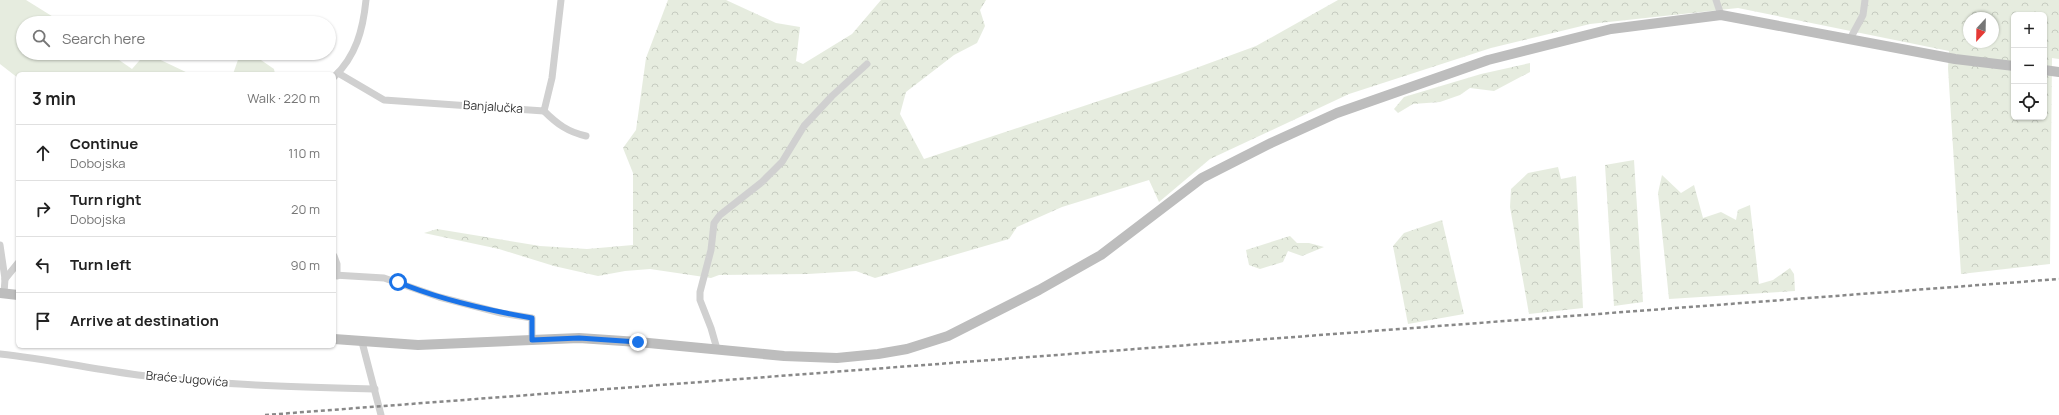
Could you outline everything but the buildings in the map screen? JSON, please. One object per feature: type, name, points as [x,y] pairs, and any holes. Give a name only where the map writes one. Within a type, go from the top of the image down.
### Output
[{"type":"main road","points":[[336,339],[418,345],[579,338],[718,349],[784,356],[837,358],[878,354],[907,349],[948,336],[1039,290],[1101,254],[1202,178],[1270,142],[1337,113],[1495,58],[1611,29],[1721,15],[1955,59],[2011,66]]},
{"type":"main road","points":[[2047,70],[2059,72]]},
{"type":"main road","points":[[2,293],[16,295]]},
{"type":"street","points":[[336,75],[352,57],[365,15],[366,0]]},
{"type":"street","points":[[561,0],[552,78],[544,111],[560,126],[572,132],[586,136]]},
{"type":"street","points":[[1716,0],[1721,15]]},
{"type":"street","points":[[1850,39],[1863,15],[1865,0]]},
{"type":"street","points":[[718,349],[700,300],[700,292],[711,250],[714,224],[720,215],[762,182],[782,162],[804,126],[832,96],[867,64]]},
{"type":"street","name":"Banjalučka","points":[[336,75],[384,100],[544,111]]},
{"type":"street","points":[[0,245],[5,279],[2,293]]},
{"type":"street","points":[[5,279],[16,265]]},
{"type":"street","points":[[336,276],[384,278],[439,297],[501,313],[532,318],[532,340]]},
{"type":"street","points":[[362,342],[381,415]]},
{"type":"street","name":"Braće Jugovića","points":[[0,354],[48,360],[138,375],[214,382],[375,389]]},
{"type":"green space","points":[[0,0],[26,0],[52,16],[16,16],[16,60],[119,60],[132,69],[140,60],[161,60],[186,72],[16,72],[16,76],[0,64]]},
{"type":"green space","points":[[668,0],[726,0],[776,23],[800,27],[796,61],[803,64],[852,34],[881,0],[986,0],[980,10],[985,26],[977,43],[954,55],[906,92],[900,114],[924,159],[1177,75],[1256,46],[1338,0],[2059,0],[2059,59],[2052,58],[2050,264],[1961,274],[1948,68],[1949,51],[1738,8],[1590,24],[1491,48],[1349,94],[1210,159],[1159,202],[1149,180],[1062,207],[1017,227],[1009,239],[875,278],[856,271],[808,274],[719,275],[711,278],[650,269],[625,271],[598,276],[554,266],[499,249],[424,233],[437,229],[540,246],[587,249],[633,245],[633,173],[623,148],[636,130],[646,58]]},
{"type":"green space","points":[[238,60],[261,60],[274,69],[275,72],[234,72]]},
{"type":"green space","points":[[1530,63],[1530,72],[1494,91],[1470,88],[1460,95],[1440,102],[1413,104],[1398,113],[1394,109],[1404,97],[1481,74]]},
{"type":"green space","points":[[1634,160],[1643,302],[1614,306],[1605,165]]},
{"type":"green space","points":[[1558,167],[1561,179],[1576,176],[1583,308],[1529,314],[1510,207],[1511,189],[1528,173]]},
{"type":"green space","points":[[1662,175],[1681,193],[1694,185],[1703,218],[1721,212],[1736,220],[1738,210],[1750,205],[1759,284],[1773,280],[1790,268],[1794,274],[1795,291],[1669,299],[1658,193]]},
{"type":"green space","points":[[1442,220],[1464,314],[1408,324],[1393,246],[1404,233]]},
{"type":"green space","points":[[1290,236],[1297,243],[1309,243],[1324,247],[1302,256],[1288,251],[1283,262],[1260,269],[1249,265],[1246,250]]},
{"type":"railway","points":[[265,415],[2059,279]]},
{"type":"route","points":[[398,282],[439,297],[501,313],[532,318],[532,340],[579,338],[638,342]]}]
